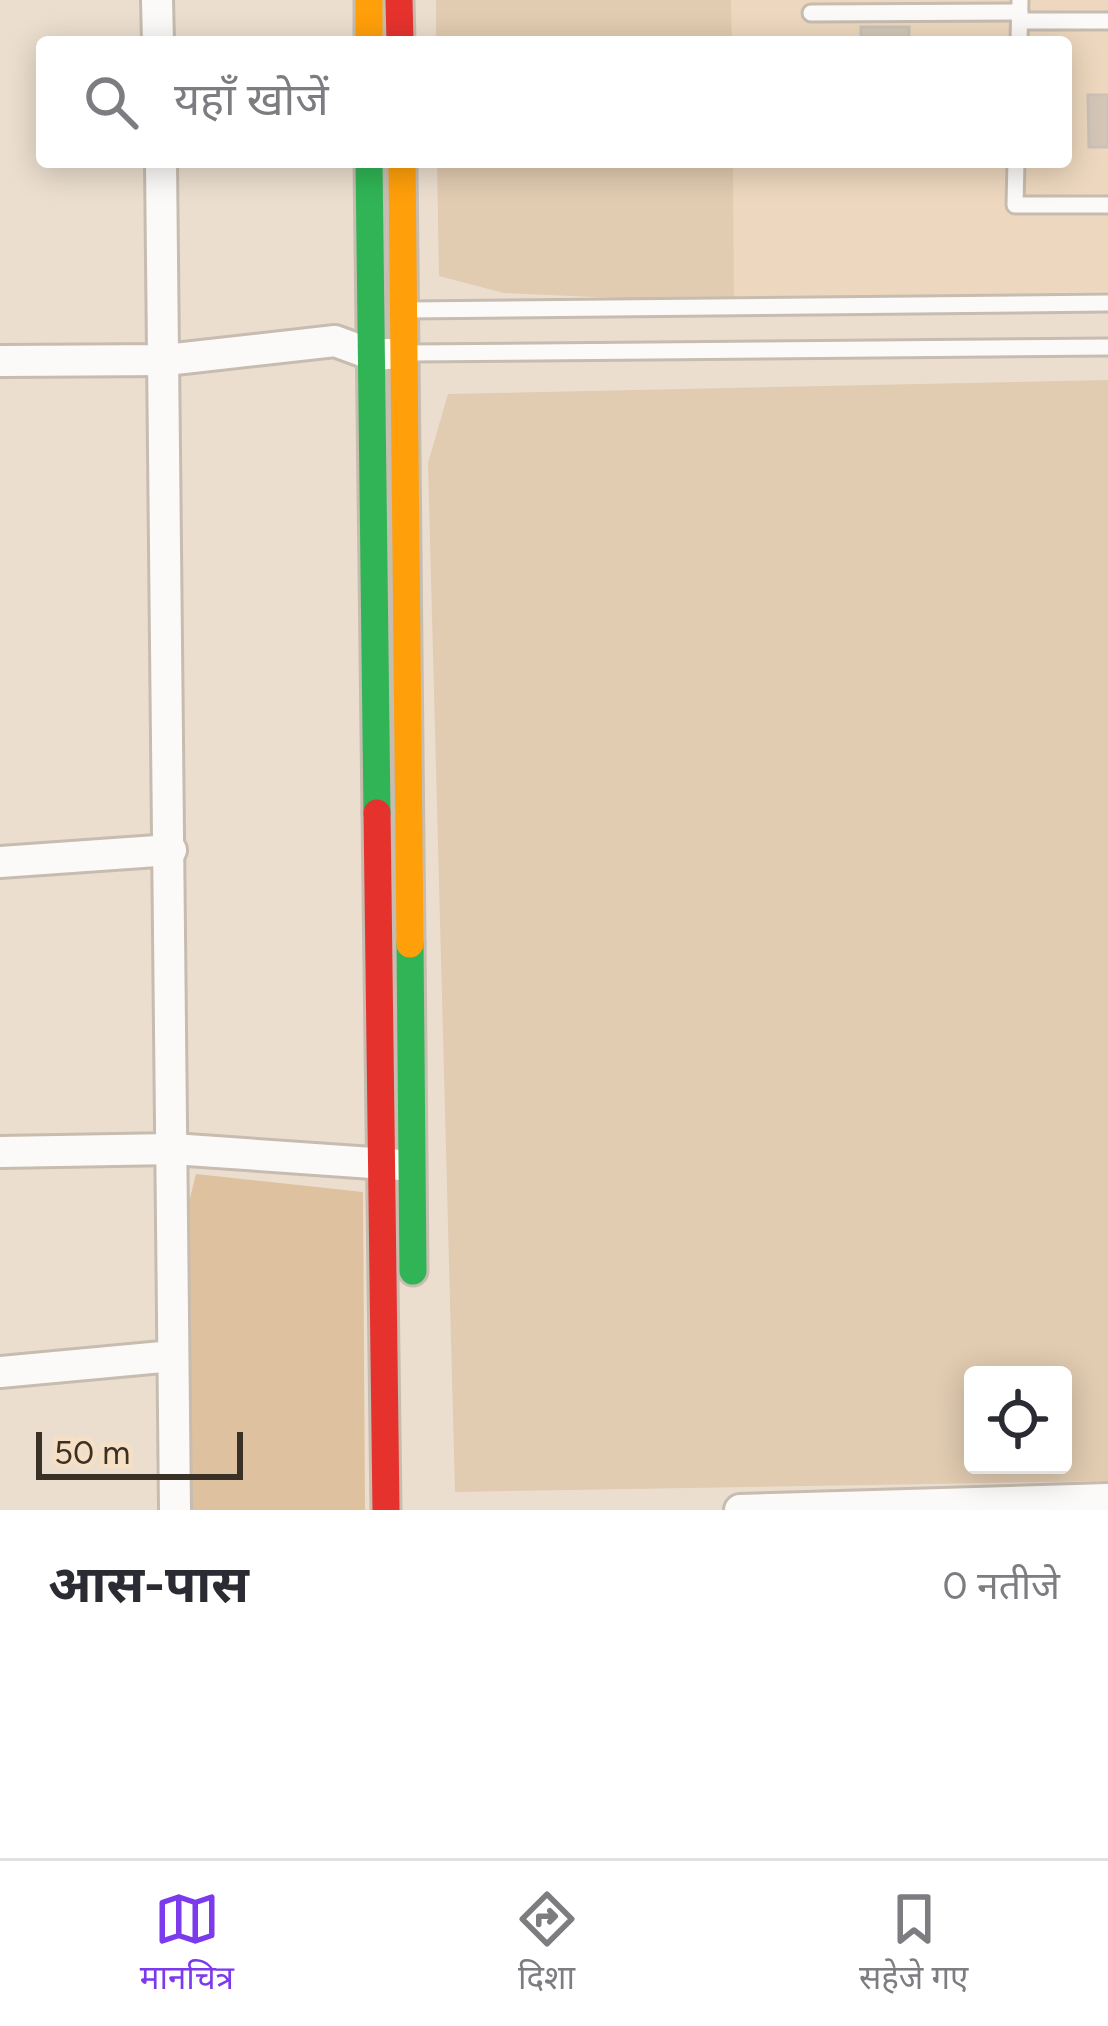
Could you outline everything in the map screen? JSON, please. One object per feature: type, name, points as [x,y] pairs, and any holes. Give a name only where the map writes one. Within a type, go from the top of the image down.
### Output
[{"type":"street","points":[[157,0],[158,36]]},
{"type":"street","points":[[369,0],[369,36]]},
{"type":"street","points":[[399,0],[400,36]]},
{"type":"street","points":[[161,168],[175,1510]]},
{"type":"street","points":[[369,168],[397,1164],[413,1304]]},
{"type":"street","points":[[386,1510],[397,1164],[406,353],[402,168]]},
{"type":"street","points":[[335,341],[370,307],[405,310]]},
{"type":"street","points":[[0,362],[166,360],[335,341],[374,355],[406,353]]},
{"type":"street","points":[[0,862],[171,850]]},
{"type":"street","points":[[0,1152],[173,1148],[397,1164]]},
{"type":"street","points":[[0,1372],[173,1356]]},
{"type":"street","points":[[740,1510],[1108,1499]]},
{"type":"lane","points":[[811,13],[1020,11],[1108,22]]},
{"type":"lane","points":[[1016,168],[1015,205],[1108,206]]},
{"type":"lane","points":[[405,310],[1108,303]]},
{"type":"lane","points":[[406,353],[1108,346]]},
{"type":"shaded area","points":[[436,0],[731,0],[732,36],[436,36]]},
{"type":"shaded area","points":[[731,0],[1108,0],[1108,291],[734,303],[733,168],[1072,168],[1072,36],[732,36]]},
{"type":"shaded area","points":[[437,168],[733,168],[734,303],[504,293],[439,276]]},
{"type":"shaded area","points":[[1108,380],[1108,1481],[455,1492],[428,463],[448,394]]},
{"type":"shaded area","points":[[196,1174],[363,1192],[365,1510],[191,1510],[187,1210]]},
{"type":"building","points":[[861,27],[909,27],[909,36],[861,36]]},
{"type":"building","points":[[1088,95],[1108,95],[1108,147],[1089,147]]},
{"type":"traffic: fast","points":[[369,168],[377,813]]},
{"type":"traffic: fast","points":[[410,944],[413,1271]]},
{"type":"traffic: slow","points":[[369,0],[369,36]]},
{"type":"traffic: slow","points":[[402,168],[410,944]]},
{"type":"traffic: jam","points":[[399,0],[400,36]]},
{"type":"traffic: jam","points":[[377,813],[386,1510]]}]
